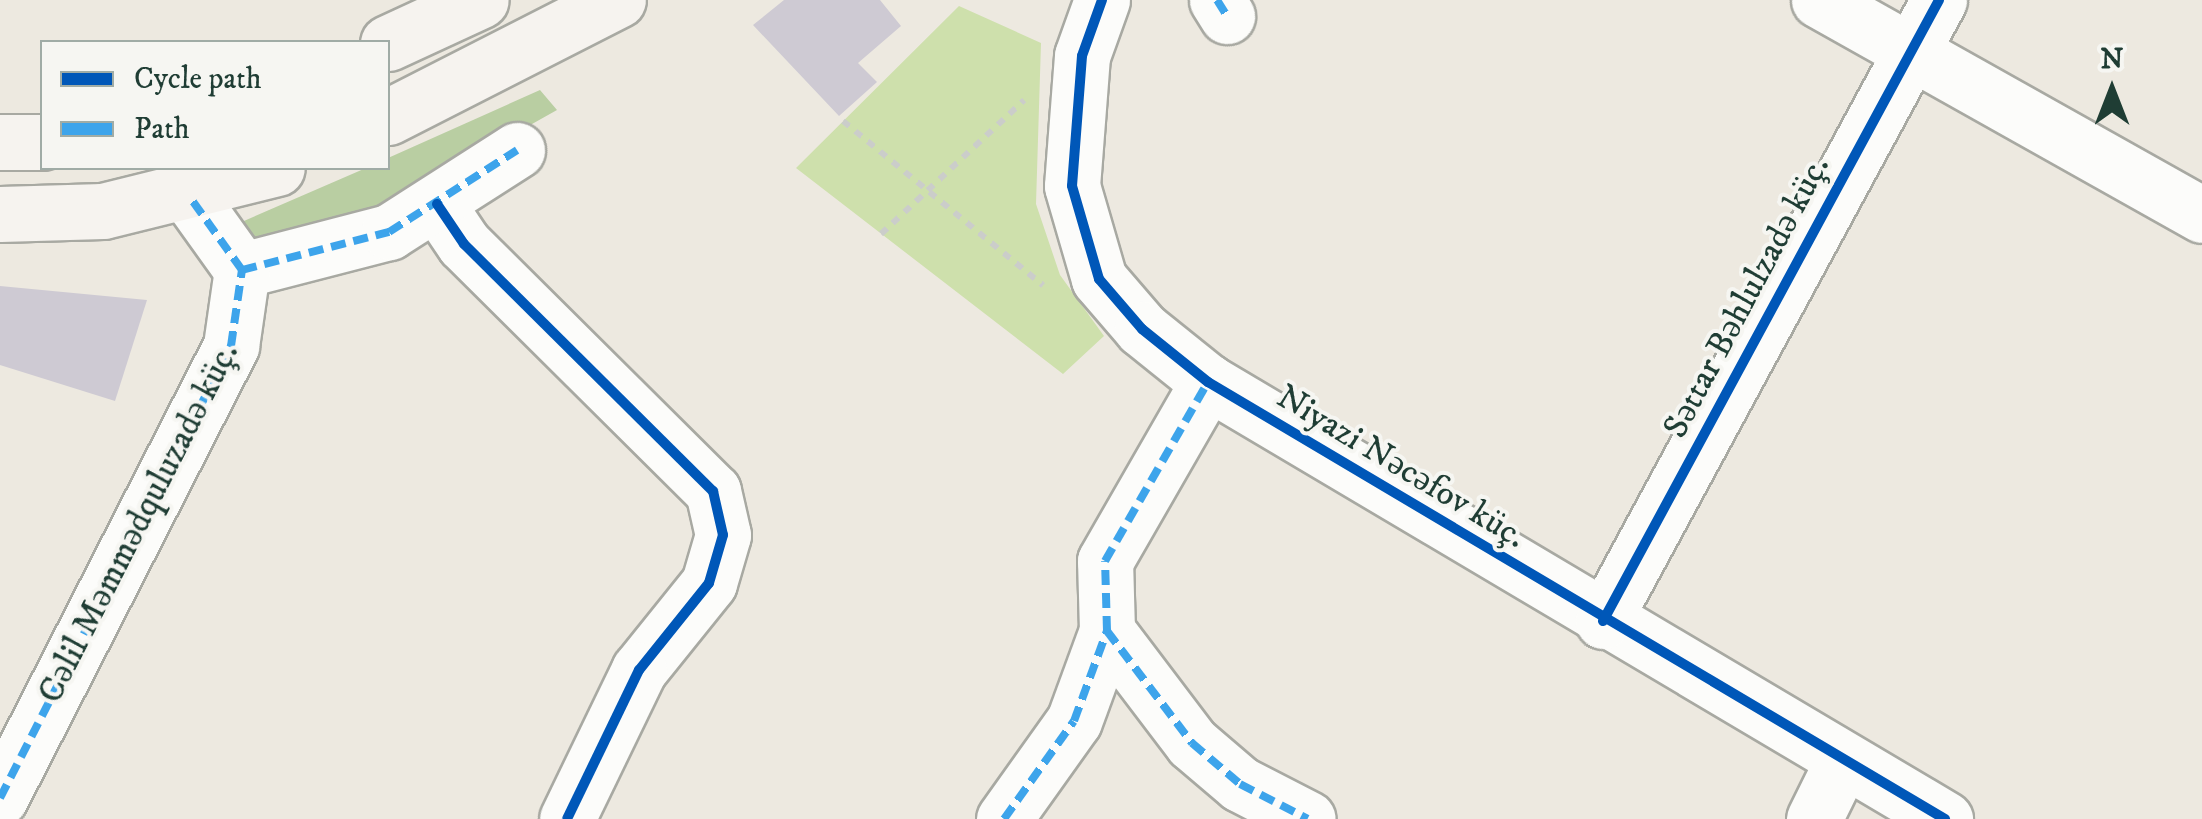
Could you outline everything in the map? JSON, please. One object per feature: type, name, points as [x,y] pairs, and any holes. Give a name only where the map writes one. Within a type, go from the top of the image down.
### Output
[{"type":"street","points":[[390,43],[481,0]]},
{"type":"street","points":[[390,116],[618,0]]},
{"type":"street","name":"Niyazi Nəcəfov küç.","points":[[1102,0],[1072,127],[1079,231],[1099,279],[1208,382],[1603,621],[1944,819]]},
{"type":"street","points":[[1820,0],[2202,215]]},
{"type":"street","name":"Səttar Bəhlulzadə küç.","points":[[1603,621],[1940,0]]},
{"type":"street","points":[[0,142],[40,142]]},
{"type":"street","points":[[190,196],[242,270],[330,252],[437,204],[517,150]]},
{"type":"street","points":[[0,214],[190,196],[271,170]]},
{"type":"street","points":[[437,204],[464,244],[712,491],[723,535],[710,583],[639,670],[566,819]]},
{"type":"street","name":"Cəlil Məmmədquluzadə küç.","points":[[0,798],[231,346],[242,270]]},
{"type":"street","points":[[1004,819],[1074,722],[1107,631],[1112,546],[1208,382]]},
{"type":"street","points":[[1107,631],[1192,743],[1240,784],[1308,819]]},
{"type":"street","points":[[1814,819],[1842,760]]},
{"type":"path","points":[[881,234],[1036,89]]},
{"type":"path","points":[[843,121],[1060,299]]},
{"type":"green space","points":[[959,6],[1041,43],[1036,204],[1060,275],[1104,336],[1063,374],[796,168]]},
{"type":"green space","points":[[540,90],[557,110],[364,218],[255,253],[237,224],[361,170],[390,170],[390,157]]},
{"type":"building","points":[[784,0],[880,0],[901,26],[858,63],[877,82],[839,116],[753,25]]},
{"type":"building","points":[[0,286],[147,300],[115,401],[0,365]]},
{"type":"marked path","points":[[1217,0],[1227,16]]},
{"type":"marked path","points":[[242,270],[389,232],[517,150]]},
{"type":"marked path","points":[[0,798],[231,346],[242,270],[189,196]]},
{"type":"marked path","points":[[1004,819],[1074,721],[1107,631],[1105,561],[1208,382]]},
{"type":"marked path","points":[[1107,631],[1192,743],[1240,784],[1308,819]]},
{"type":"cycle path","points":[[1102,0],[1082,56],[1072,186],[1099,279],[1142,329],[1208,382],[1945,819]]},
{"type":"cycle path","points":[[1603,621],[1939,0]]},
{"type":"cycle path","points":[[437,204],[464,244],[713,491],[723,535],[709,583],[639,670],[567,819]]}]
